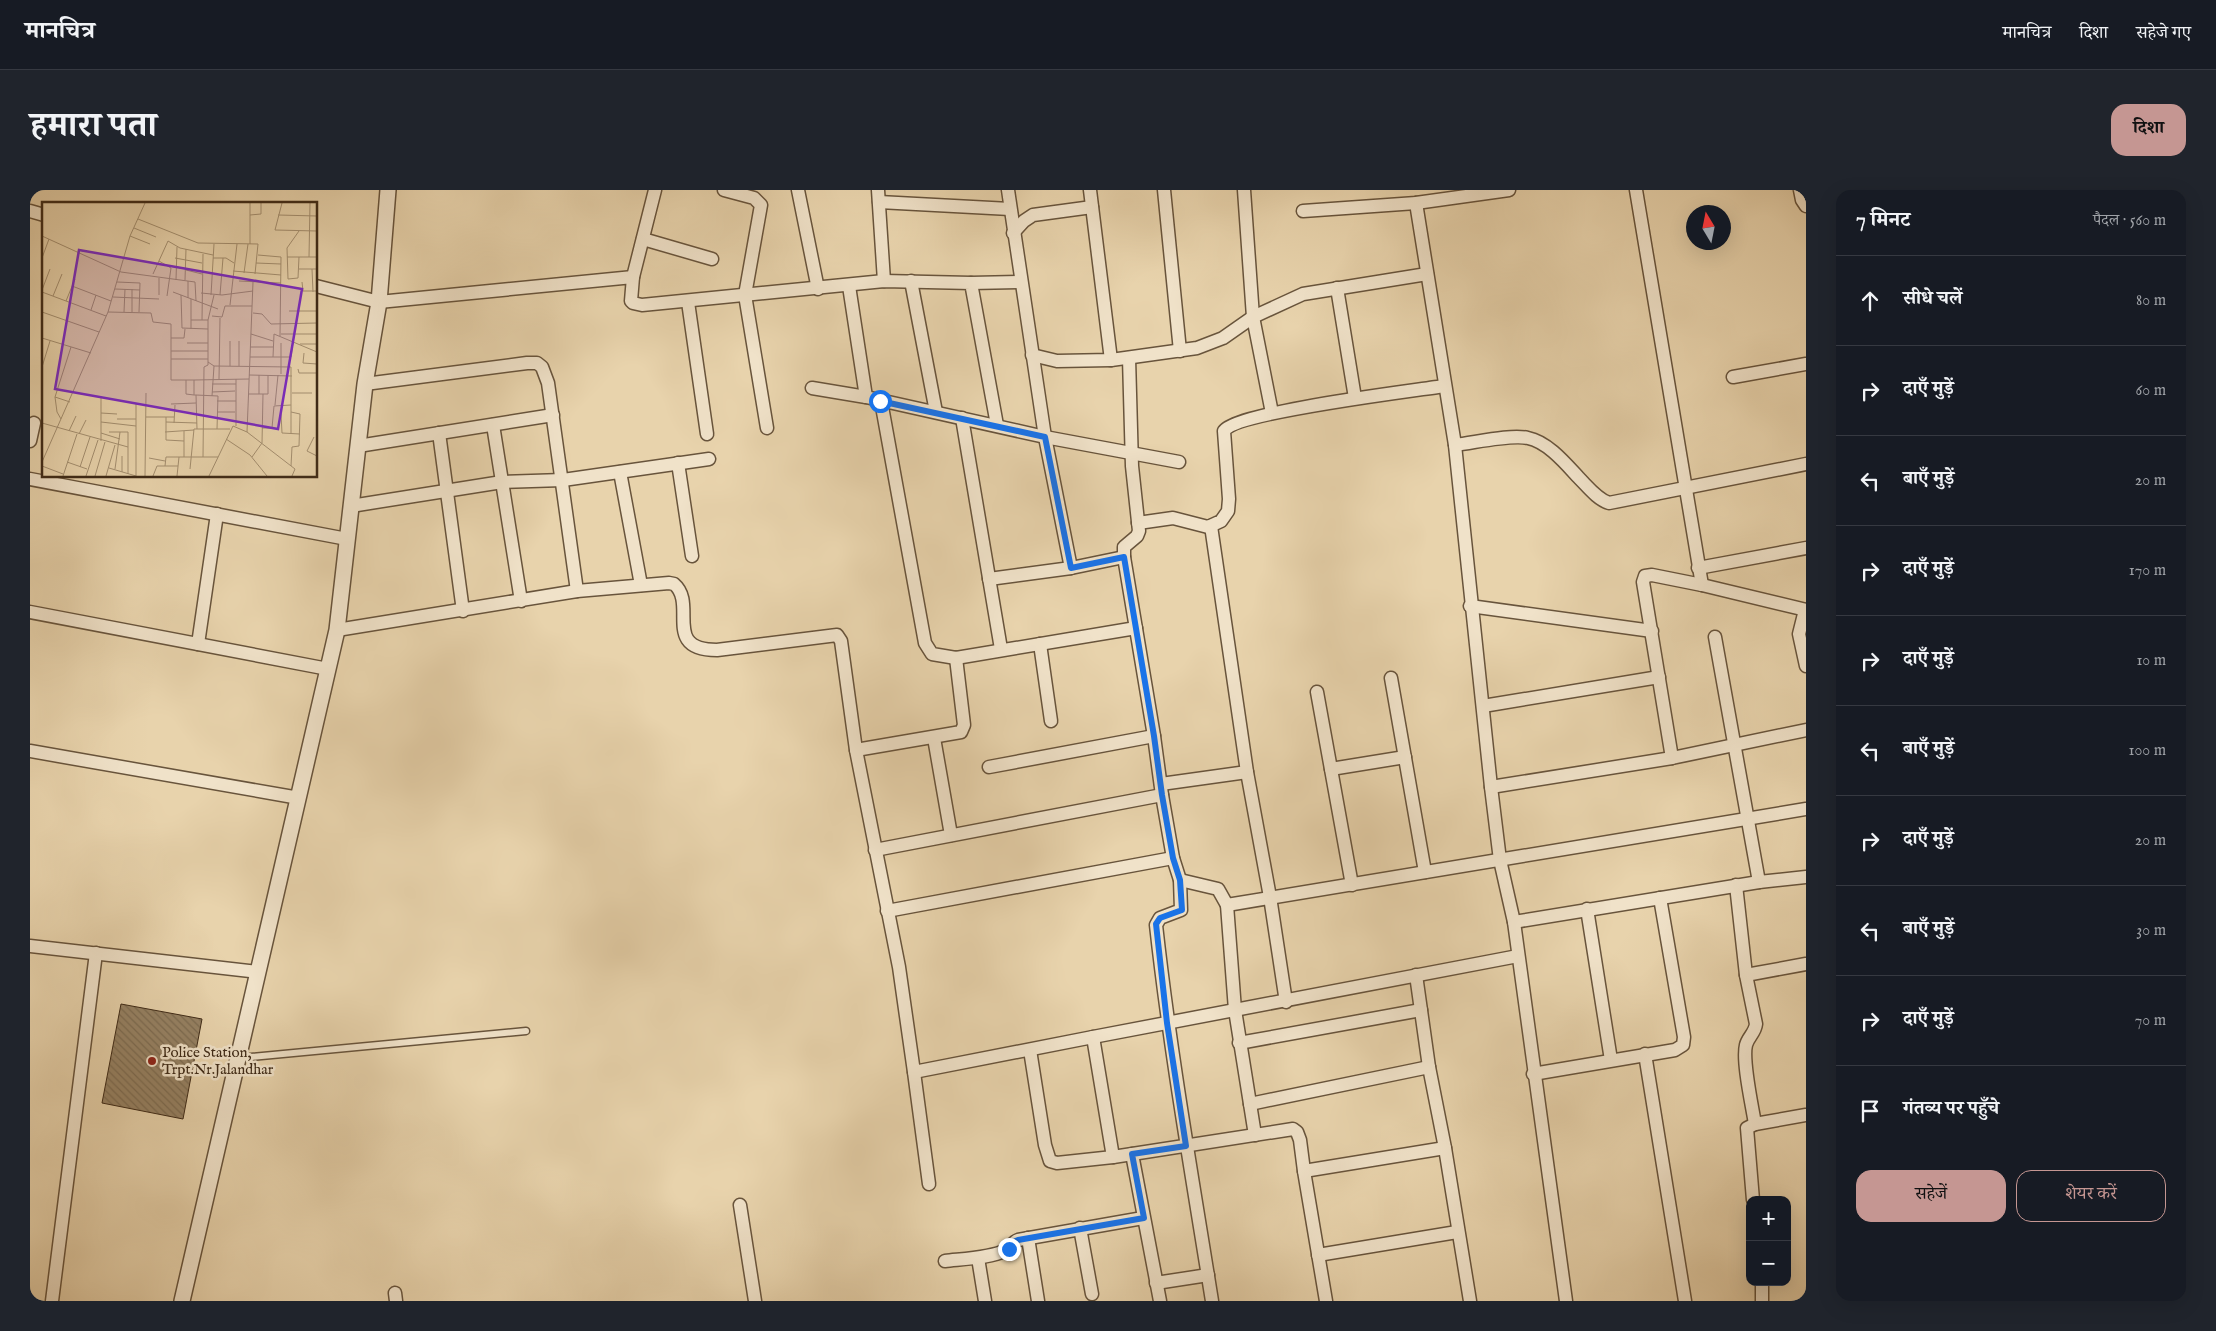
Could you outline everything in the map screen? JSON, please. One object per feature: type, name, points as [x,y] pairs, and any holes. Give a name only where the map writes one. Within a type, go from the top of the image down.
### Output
[{"type":"street","points":[[182,1301],[337,630],[365,384],[379,302],[388,190]]},
{"type":"street","points":[[655,190],[633,277],[631,292],[633,304],[688,302],[884,281],[1020,282]]},
{"type":"street","points":[[724,190],[754,198],[761,205],[745,295],[767,428]]},
{"type":"street","points":[[798,190],[818,289]]},
{"type":"street","points":[[1008,190],[1020,282],[1045,437],[1071,568]]},
{"type":"street","points":[[1090,190],[1111,360]]},
{"type":"street","points":[[1164,190],[1180,351]]},
{"type":"street","points":[[1244,190],[1253,317],[1272,413]]},
{"type":"street","points":[[1304,211],[1416,203],[1509,190]]},
{"type":"street","points":[[1636,190],[1702,585]]},
{"type":"street","points":[[1800,190],[1802,200],[1806,206]]},
{"type":"street","points":[[884,281],[879,196],[1010,208]]},
{"type":"street","points":[[1416,203],[1455,445],[1470,606],[1500,860],[1514,922],[1566,1301]]},
{"type":"street","points":[[1014,234],[1024,221],[1033,215],[1092,206]]},
{"type":"street","points":[[643,239],[712,259]]},
{"type":"street","points":[[1032,354],[1057,361],[1111,360],[1197,348],[1223,338],[1253,317],[1303,294],[1427,274]]},
{"type":"street","points":[[318,287],[379,302],[633,277]]},
{"type":"street","points":[[910,281],[936,412]]},
{"type":"street","points":[[971,283],[997,426]]},
{"type":"street","points":[[849,286],[866,397]]},
{"type":"street","points":[[1337,288],[1355,398]]},
{"type":"street","points":[[688,302],[707,434]]},
{"type":"street","points":[[1129,358],[1132,453],[1139,533],[1124,547],[1124,557],[1154,736],[1161,790],[1173,858],[1180,880],[1182,910],[1160,918],[1156,924],[1167,1023],[1212,1301]]},
{"type":"street","points":[[365,384],[484,367],[537,363],[542,367],[546,374],[553,415],[577,591]]},
{"type":"street","points":[[1733,377],[1806,364]]},
{"type":"street","points":[[1138,522],[1173,518],[1194,525],[1212,526],[1221,521],[1228,511],[1229,499],[1224,431],[1230,426],[1272,413],[1355,398],[1444,386]]},
{"type":"street","points":[[812,388],[866,397],[1045,437],[1179,462]]},
{"type":"street","points":[[880,401],[899,490],[925,643],[932,654],[956,658],[1136,628]]},
{"type":"street","points":[[358,446],[553,415]]},
{"type":"street","points":[[962,418],[1001,649]]},
{"type":"street","points":[[30,441],[34,423]]},
{"type":"street","points":[[493,425],[521,601]]},
{"type":"street","points":[[439,433],[463,611]]},
{"type":"street","points":[[1455,445],[1528,438],[1540,443],[1560,458],[1597,496],[1609,503],[1684,486],[1806,464]]},
{"type":"street","points":[[351,506],[502,482],[563,480],[709,459]]},
{"type":"street","points":[[678,463],[692,556]]},
{"type":"street","points":[[620,472],[640,586]]},
{"type":"street","points":[[30,478],[347,539]]},
{"type":"street","points":[[198,644],[217,514]]},
{"type":"street","points":[[1212,526],[1246,772],[1270,897],[1286,1002]]},
{"type":"street","points":[[1698,568],[1806,548]]},
{"type":"street","points":[[989,580],[1071,568],[1124,557]]},
{"type":"street","points":[[1672,758],[1644,582],[1645,576],[1652,575],[1702,585],[1806,610],[1799,634],[1806,666]]},
{"type":"street","points":[[337,630],[577,591],[669,583],[678,587],[682,599],[686,637],[690,643],[702,650],[717,650],[834,635],[839,636],[856,750],[899,967],[929,1184]]},
{"type":"street","points":[[1470,606],[1652,631]]},
{"type":"street","points":[[30,612],[328,669]]},
{"type":"street","points":[[1715,637],[1759,882]]},
{"type":"street","points":[[1040,644],[1051,721]]},
{"type":"street","points":[[856,750],[957,734],[964,729],[956,658]]},
{"type":"street","points":[[1483,706],[1659,677]]},
{"type":"street","points":[[1391,678],[1425,872]]},
{"type":"street","points":[[1317,692],[1352,885]]},
{"type":"street","points":[[1491,787],[1736,747],[1806,730]]},
{"type":"street","points":[[989,767],[1154,736]]},
{"type":"street","points":[[934,738],[951,835]]},
{"type":"street","points":[[30,751],[299,798]]},
{"type":"street","points":[[1331,769],[1405,757]]},
{"type":"street","points":[[875,850],[1246,772]]},
{"type":"street","points":[[1227,905],[1806,809]]},
{"type":"street","points":[[887,912],[1173,858]]},
{"type":"street","points":[[1514,922],[1736,885],[1806,877]]},
{"type":"street","points":[[1180,880],[1218,889],[1227,905],[1239,1043],[1255,1135]]},
{"type":"street","points":[[1736,885],[1746,975],[1756,1024],[1755,1032],[1747,1042],[1746,1055],[1755,1124]]},
{"type":"street","points":[[1534,1074],[1675,1050],[1683,1045],[1684,1037],[1660,898]]},
{"type":"street","points":[[1587,910],[1611,1060]]},
{"type":"street","points":[[30,946],[258,972]]},
{"type":"street","points":[[52,1301],[96,953]]},
{"type":"street","points":[[914,1072],[1518,956]]},
{"type":"street","points":[[1746,975],[1806,964]]},
{"type":"street","points":[[1416,975],[1429,1067],[1445,1148],[1457,1232],[1470,1301]]},
{"type":"street","points":[[1239,1043],[1421,1010]]},
{"type":"street","points":[[1093,1037],[1113,1157]]},
{"type":"street","points":[[1030,1050],[1045,1145],[1050,1161],[1057,1163],[1113,1157],[1255,1135],[1286,1128],[1297,1132],[1300,1140],[1326,1301]]},
{"type":"street","points":[[1646,1054],[1685,1301]]},
{"type":"street","points":[[1250,1104],[1429,1067]]},
{"type":"street","points":[[1753,1196],[1746,1131],[1749,1125],[1806,1115]]},
{"type":"street","points":[[1304,1171],[1445,1148]]},
{"type":"street","points":[[1132,1154],[1160,1301]]},
{"type":"street","points":[[740,1205],[755,1301]]},
{"type":"street","points":[[946,1261],[978,1258],[1006,1250],[1016,1240],[1144,1218]]},
{"type":"street","points":[[1080,1228],[1092,1294]]},
{"type":"street","points":[[1318,1255],[1457,1232]]},
{"type":"street","points":[[1028,1238],[1038,1301]]},
{"type":"street","points":[[978,1258],[985,1301]]},
{"type":"street","points":[[1156,1283],[1208,1275]]},
{"type":"street","points":[[1762,1286],[1762,1301]]},
{"type":"lane","points":[[238,1058],[526,1031]]},
{"type":"building","name":"Police Station, Trpt.Nr.Jalandhar","points":[[121,1004],[202,1019],[183,1119],[102,1103]]},
{"type":"place","name":"Police Station, Trpt.Nr.Jalandhar","points":[[152,1061]]},
{"type":"route","points":[[880,401],[1045,437],[1071,568],[1124,557],[1162,795],[1173,858],[1180,880],[1182,910],[1160,918],[1156,924],[1167,1023],[1186,1146],[1132,1154],[1144,1218],[1016,1240],[1010,1245],[1009,1249]]}]
